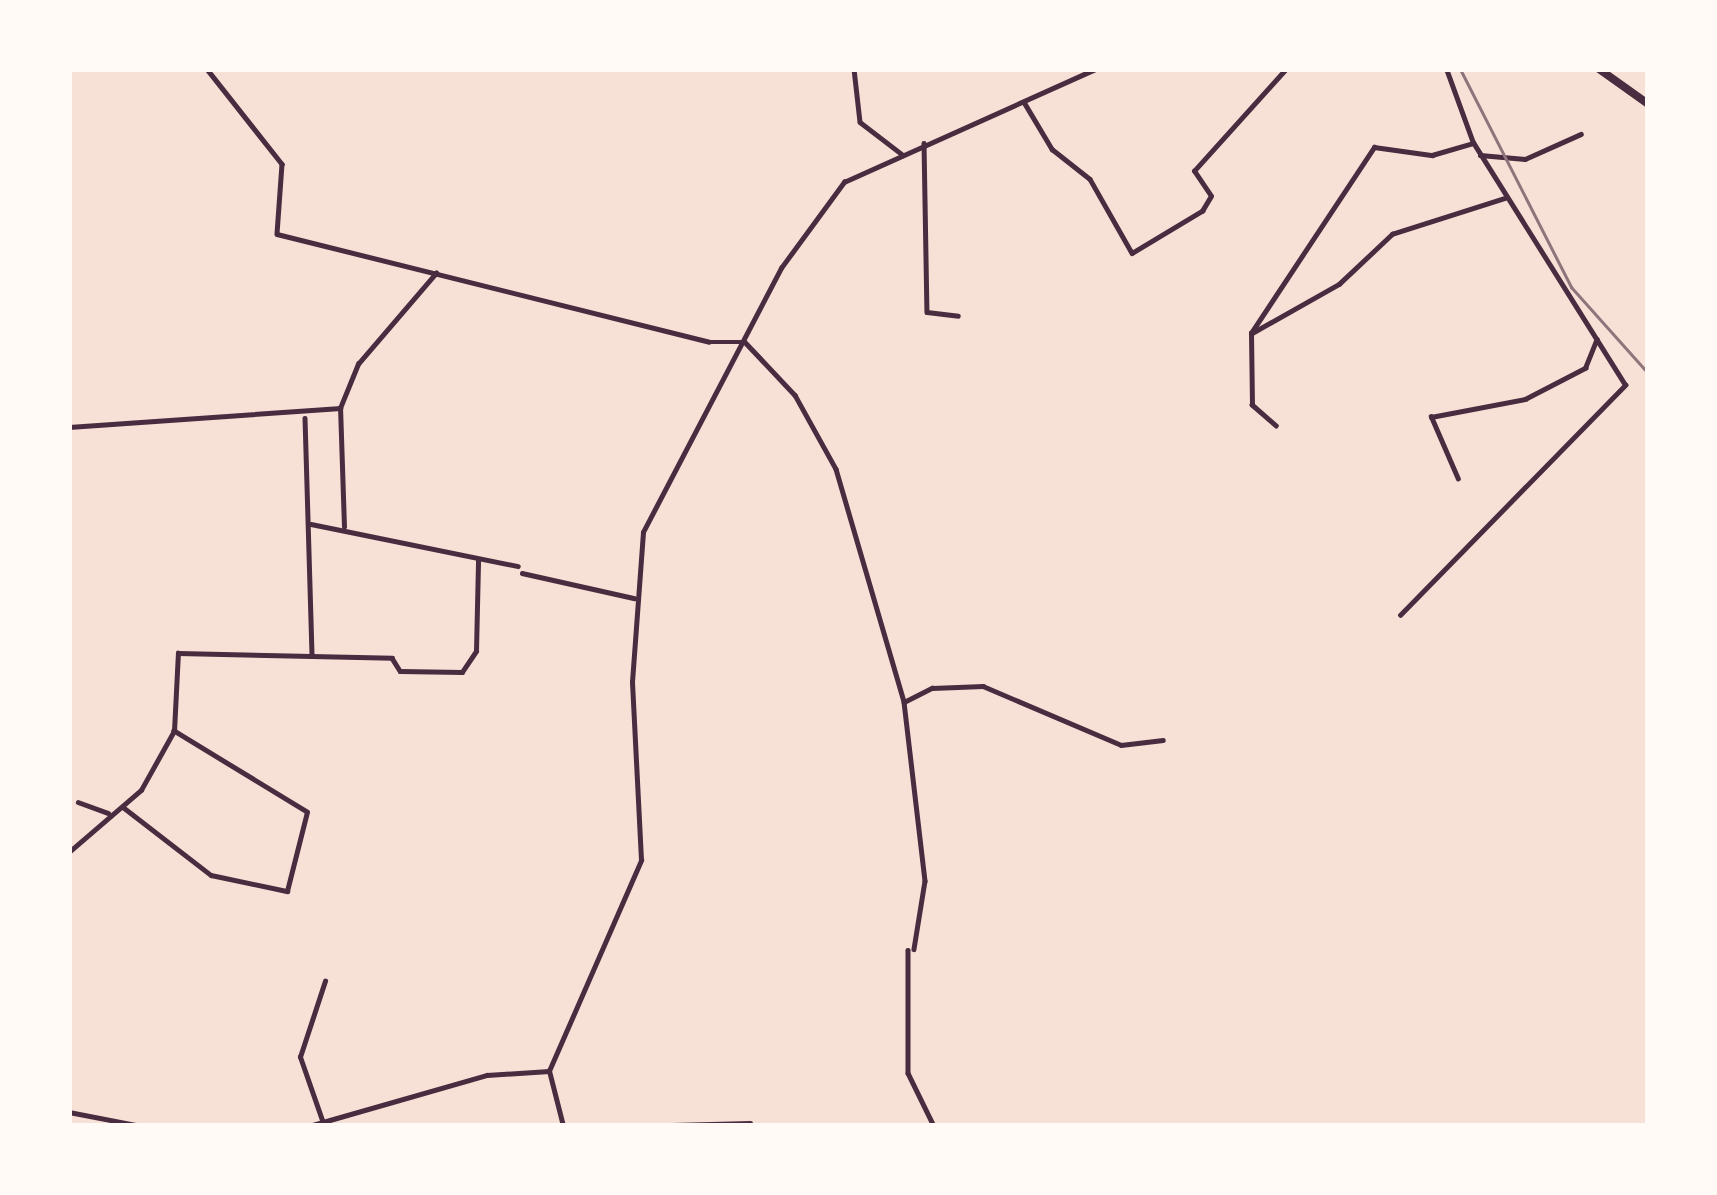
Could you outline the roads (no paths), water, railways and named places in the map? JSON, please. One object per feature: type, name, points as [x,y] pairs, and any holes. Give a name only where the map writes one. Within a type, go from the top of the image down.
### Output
[{"type":"main road","points":[[1599,69],[1648,104]]},
{"type":"street","points":[[208,69],[281,164],[277,234],[745,342],[795,394],[836,469],[904,702],[925,881],[911,950],[908,1073],[934,1126]]},
{"type":"street","points":[[854,69],[860,122],[905,157]]},
{"type":"street","points":[[562,1126],[549,1072],[641,860],[636,598],[643,532],[822,204],[844,182],[1096,69]]},
{"type":"street","points":[[1023,101],[1052,149],[1090,179],[1132,254],[1202,211],[1211,196],[1194,171],[1286,69]]},
{"type":"street","points":[[1400,615],[1615,407],[1625,376],[1505,198],[1473,143],[1446,69]]},
{"type":"street","points":[[1480,155],[1526,159],[1581,134]]},
{"type":"street","points":[[924,143],[927,311],[958,316]]},
{"type":"street","points":[[1276,426],[1252,405],[1251,333],[1374,147],[1432,155],[1473,143]]},
{"type":"street","points":[[1251,333],[1339,284],[1392,234],[1505,198]]},
{"type":"street","points":[[344,527],[340,408],[369,348],[437,272]]},
{"type":"street","points":[[1458,478],[1431,417],[1526,399],[1585,368],[1597,339]]},
{"type":"street","points":[[69,427],[305,418],[340,408]]},
{"type":"street","points":[[305,418],[312,656]]},
{"type":"street","points":[[311,524],[344,527],[636,598]]},
{"type":"street","points":[[69,852],[108,813],[122,806],[174,731],[178,653],[312,656],[462,672],[476,651],[478,561]]},
{"type":"street","points":[[904,702],[932,688],[991,687],[1019,710],[1078,720],[1121,745],[1163,740]]},
{"type":"street","points":[[122,806],[212,874],[287,891],[307,812],[174,731]]},
{"type":"street","points":[[78,802],[108,813]]},
{"type":"street","points":[[323,1124],[300,1058],[325,981]]},
{"type":"street","points":[[309,1126],[487,1075],[549,1072]]},
{"type":"street","points":[[69,1112],[142,1126]]},
{"type":"street","points":[[632,1126],[750,1123]]},
{"type":"railway","points":[[1460,69],[1571,287],[1648,373]]}]
